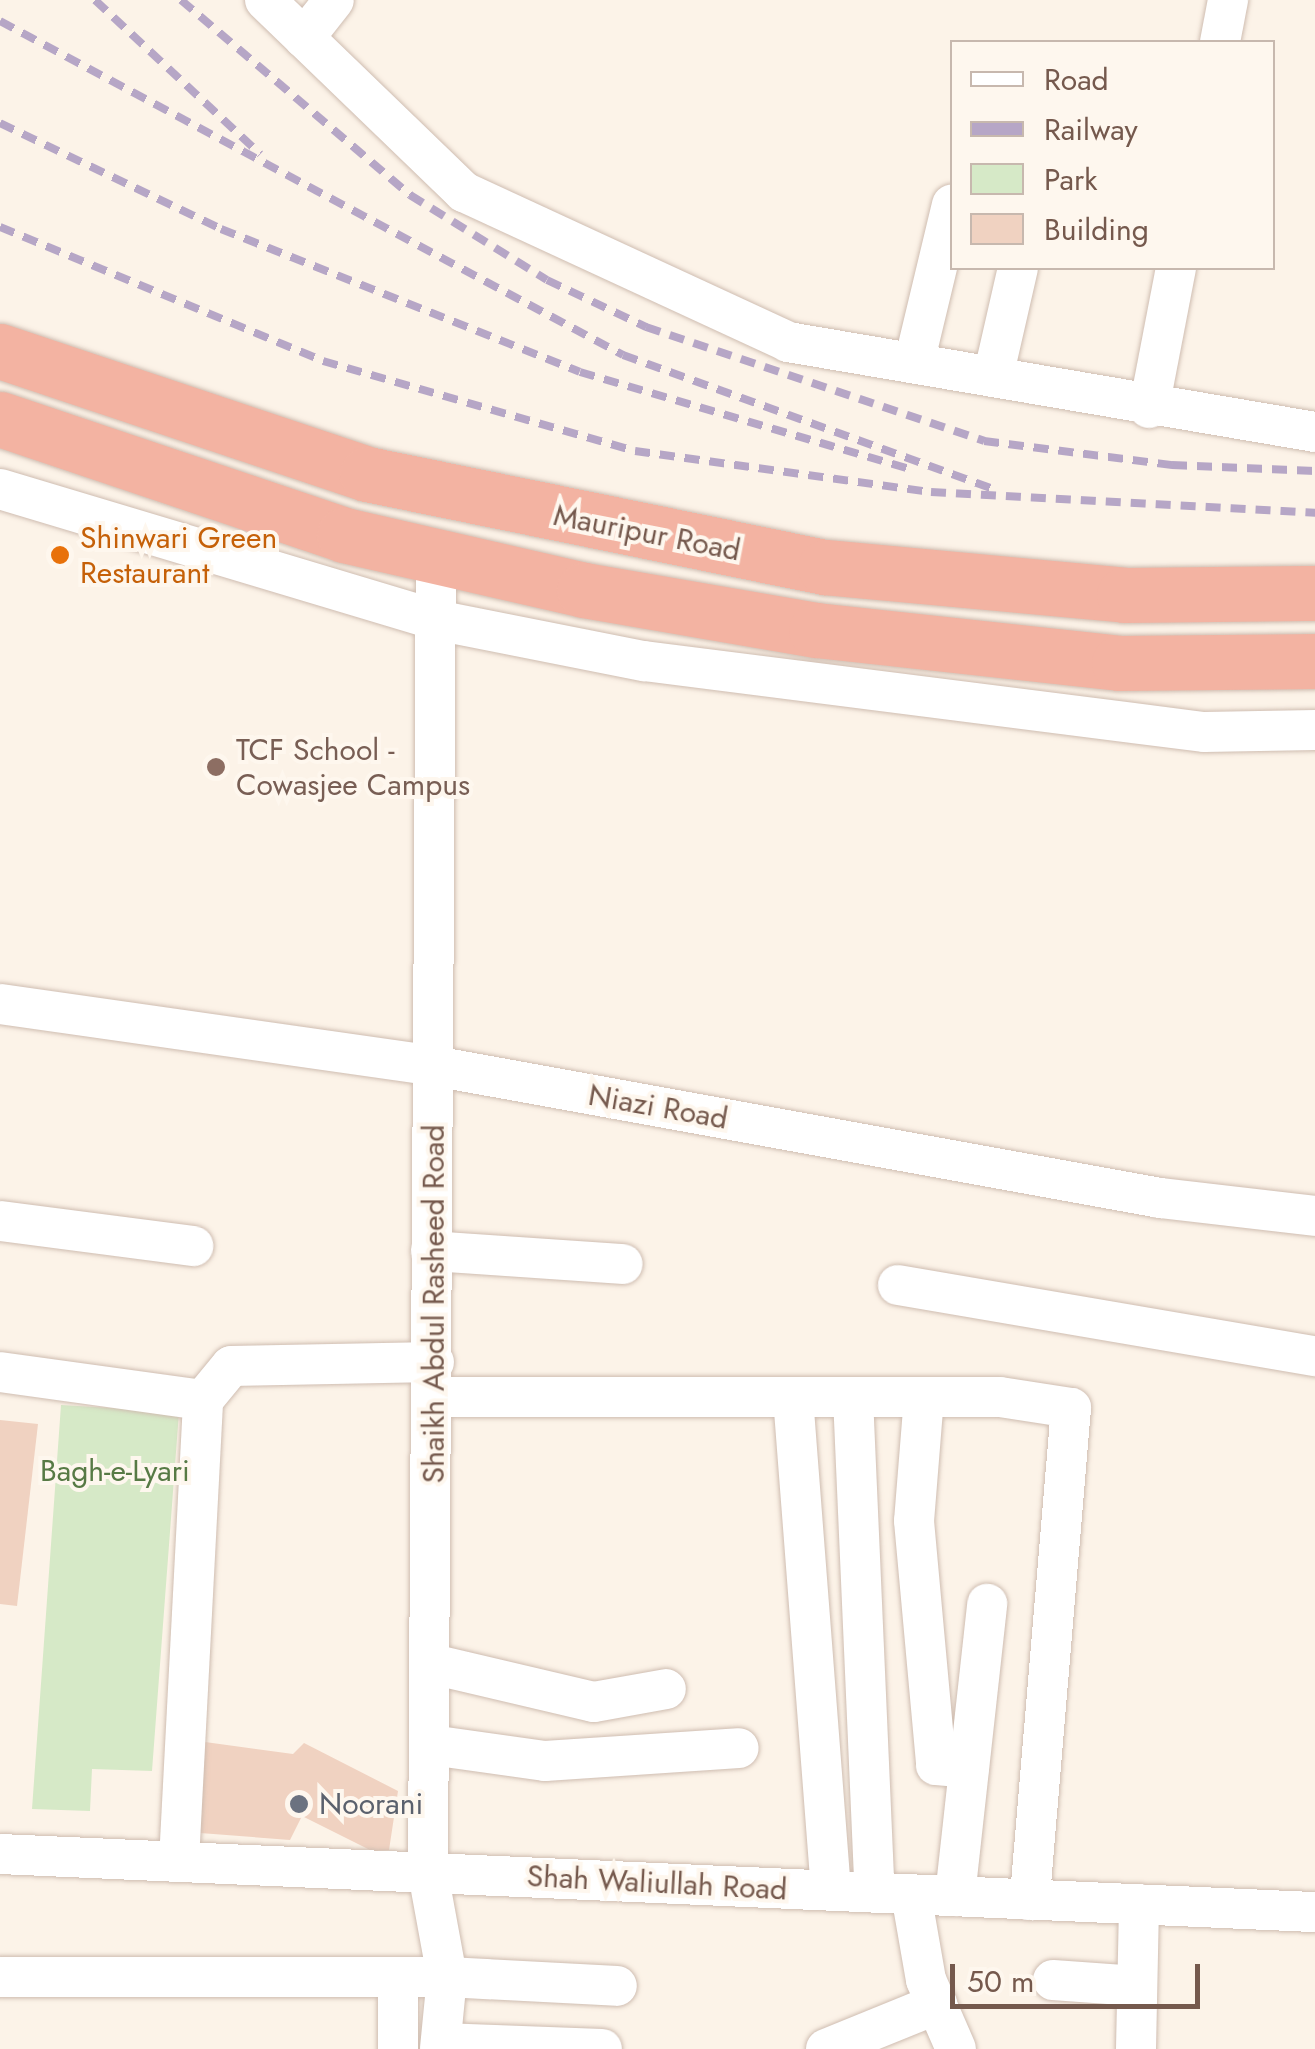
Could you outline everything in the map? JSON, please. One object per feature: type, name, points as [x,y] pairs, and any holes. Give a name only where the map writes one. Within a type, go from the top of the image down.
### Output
[{"type":"highway","name":"Mauripur Road","points":[[0,350],[367,474],[825,567],[1124,595],[1315,593]]},
{"type":"highway","points":[[0,419],[344,535],[816,630],[1119,663],[1315,661]]},
{"type":"street","points":[[265,0],[464,192],[788,342],[1148,408],[1315,432]]},
{"type":"street","points":[[304,38],[334,0]]},
{"type":"street","points":[[1220,40],[1228,0]]},
{"type":"street","points":[[914,364],[950,213]]},
{"type":"street","points":[[993,377],[1018,270]]},
{"type":"street","points":[[1148,408],[1176,270]]},
{"type":"street","points":[[0,489],[436,620],[644,661],[938,704],[1204,732],[1315,730]]},
{"type":"street","name":"Shaikh Abdul Rasheed Road","points":[[436,556],[430,1251],[435,1379],[428,1873],[448,1977],[440,2046]]},
{"type":"street","name":"Niazi Road","points":[[0,1004],[434,1066],[1160,1198],[1315,1216]]},
{"type":"street","points":[[0,1221],[193,1246]]},
{"type":"street","points":[[430,1251],[623,1264]]},
{"type":"street","points":[[898,1285],[1315,1356]]},
{"type":"street","points":[[179,1860],[202,1400],[231,1366],[793,1397],[924,1397],[1071,1408],[1030,1900]]},
{"type":"street","points":[[0,1372],[202,1400]]},
{"type":"street","points":[[793,1397],[831,1891]]},
{"type":"street","points":[[853,1397],[893,1893],[956,2049]]},
{"type":"street","points":[[924,1397],[914,1521],[936,1765],[969,1768]]},
{"type":"street","points":[[955,1896],[987,1604]]},
{"type":"street","points":[[432,1664],[594,1702],[666,1689]]},
{"type":"street","points":[[430,1745],[544,1761],[739,1748]]},
{"type":"street","name":"Shah Waliullah Road","points":[[0,1854],[1315,1912]]},
{"type":"street","points":[[1136,2049],[1139,1904]]},
{"type":"street","points":[[0,1977],[448,1977],[618,1986]]},
{"type":"street","points":[[398,1977],[398,2049]]},
{"type":"street","points":[[1053,1980],[1138,1986]]},
{"type":"street","points":[[826,2049],[937,2004]]},
{"type":"street","points":[[440,2046],[602,2049]]},
{"type":"green space","name":"Bagh-e-Lyari","points":[[61,1405],[179,1412],[152,1771],[92,1769],[90,1811],[32,1809]]},
{"type":"building","points":[[0,1420],[38,1424],[17,1606],[0,1604]]},
{"type":"building","name":"Noorani","points":[[205,1742],[293,1754],[304,1743],[398,1791],[389,1850],[372,1851],[302,1816],[290,1840],[200,1833]]},
{"type":"railway","points":[[95,0],[260,154]]},
{"type":"railway","points":[[181,0],[410,195],[547,280],[646,327],[984,441],[1172,465],[1315,471]]},
{"type":"railway","points":[[0,21],[623,355],[995,490]]},
{"type":"railway","points":[[0,123],[221,229],[580,372],[907,468]]},
{"type":"railway","points":[[0,227],[323,361],[635,451],[931,492],[1315,513]]},
{"type":"place","name":"Shinwari Green Restaurant","points":[[60,555]]},
{"type":"place","name":"TCF School - Cowasjee Campus","points":[[216,767]]},
{"type":"place","name":"Noorani","points":[[299,1804]]}]
